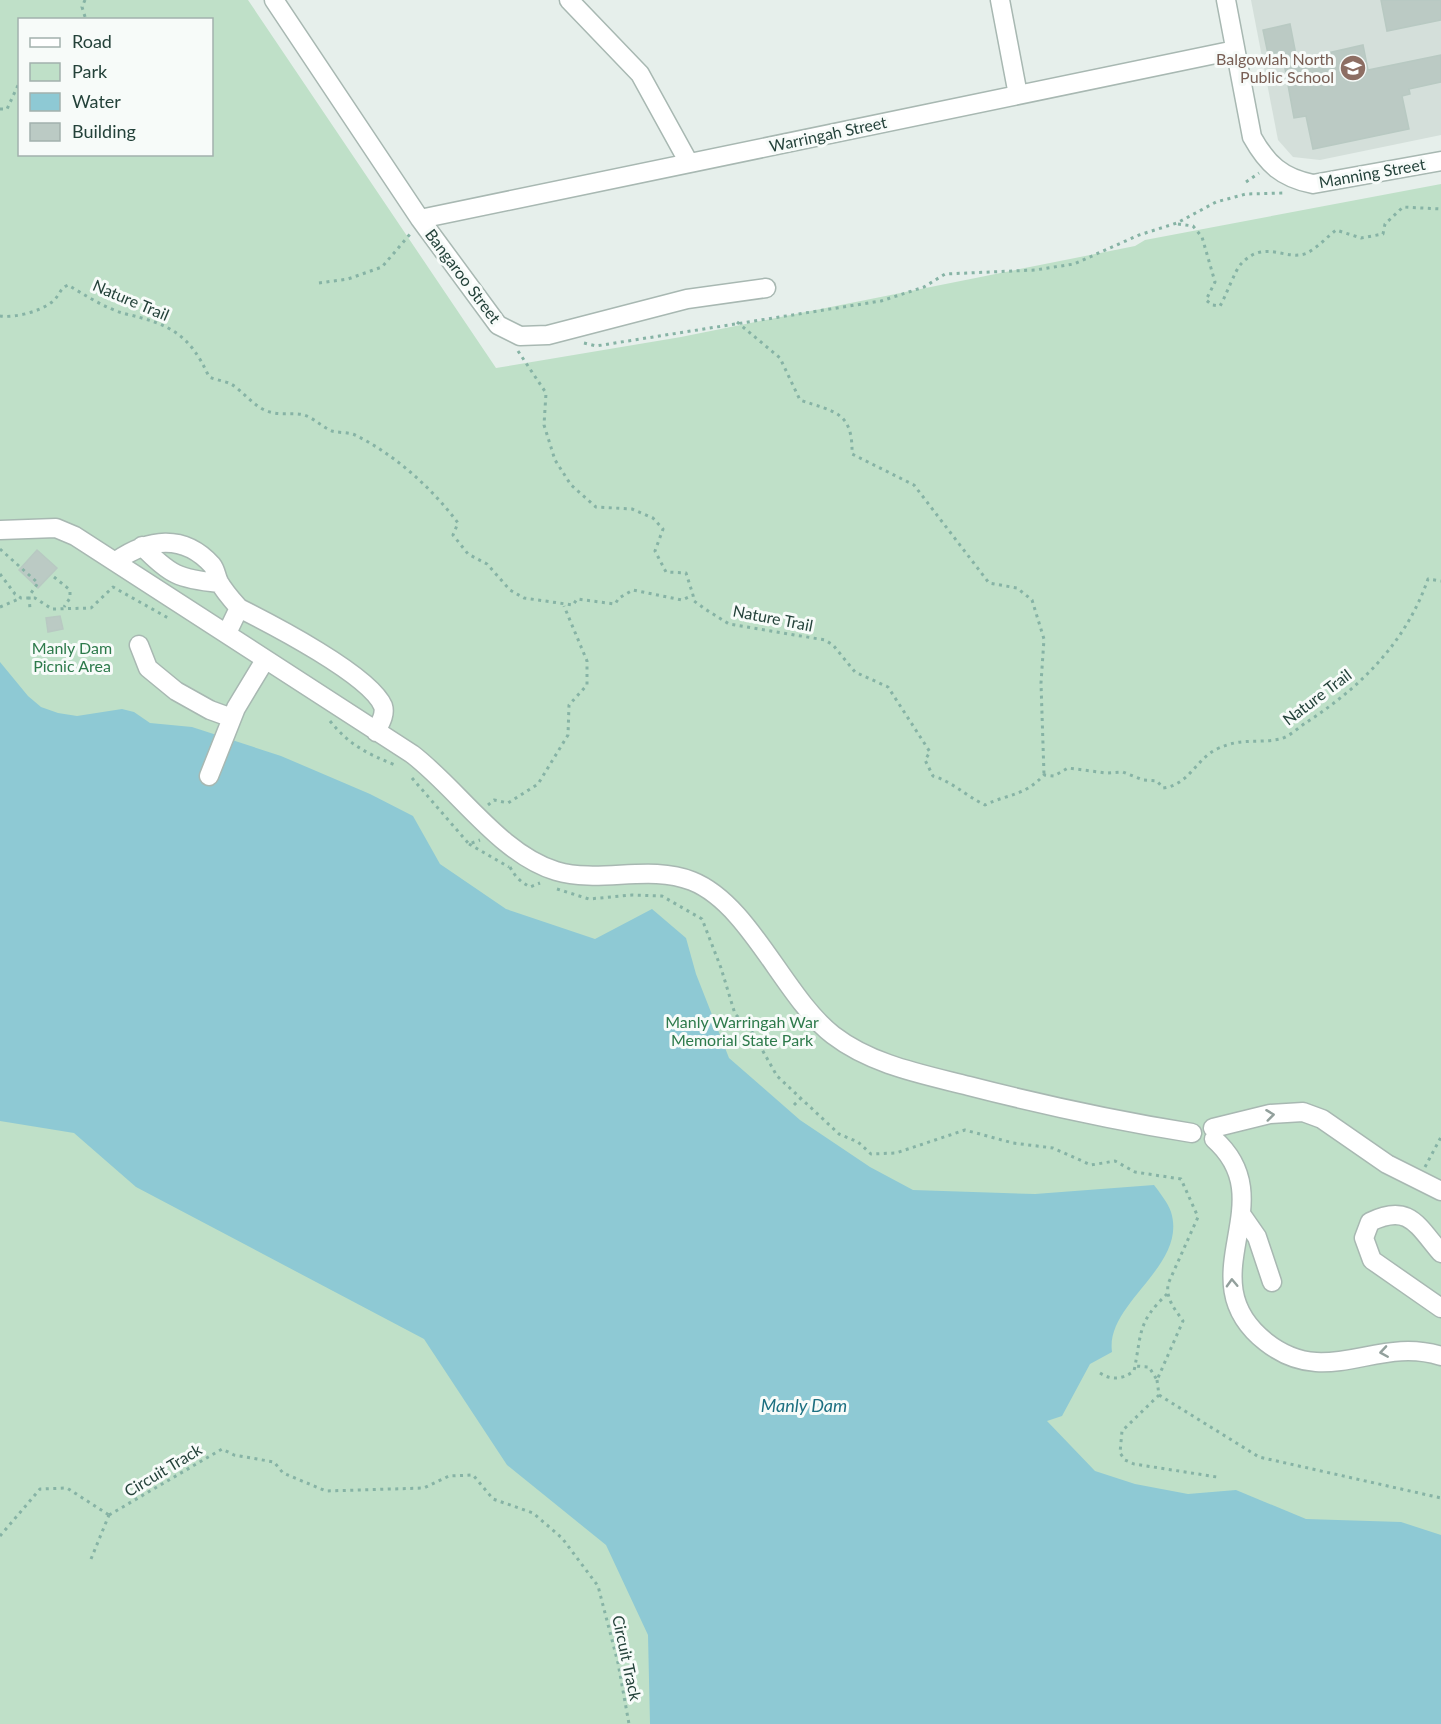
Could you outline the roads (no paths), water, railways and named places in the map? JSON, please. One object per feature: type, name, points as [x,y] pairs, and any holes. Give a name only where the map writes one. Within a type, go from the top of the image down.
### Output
[{"type":"street","name":"Bangaroo Street","points":[[274,0],[420,219],[498,325],[520,336],[548,335],[687,299],[766,288]]},
{"type":"street","points":[[569,0],[639,74],[690,163]]},
{"type":"street","points":[[1000,0],[1018,95]]},
{"type":"street","points":[[1226,0],[1235,50]]},
{"type":"street","name":"Warringah Street","points":[[420,219],[1235,50]]},
{"type":"street","name":"Manning Street","points":[[1235,50],[1252,137],[1263,157],[1281,173],[1295,180],[1313,184],[1441,161]]},
{"type":"street","points":[[0,530],[56,528],[75,536],[116,561],[437,773],[496,834],[531,860],[557,872],[667,875],[693,881],[727,905],[815,1017],[832,1034],[885,1063],[1003,1095],[1192,1133],[1194,1141],[1200,1146],[1208,1145],[1213,1134],[1243,1119],[1303,1112],[1322,1119],[1386,1164],[1441,1191]]},
{"type":"street","points":[[116,561],[142,546],[162,542],[197,552],[214,567],[219,583],[239,608],[314,648],[372,691],[383,706],[384,713],[376,732]]},
{"type":"street","points":[[142,546],[164,569],[189,580],[219,583]]},
{"type":"street","points":[[227,633],[239,608]]},
{"type":"street","points":[[139,645],[148,668],[176,691],[210,710],[232,718]]},
{"type":"street","points":[[208,776],[232,718],[265,660]]},
{"type":"street","points":[[1213,1134],[1225,1149],[1239,1174],[1241,1214],[1232,1266],[1235,1305],[1243,1319],[1258,1336],[1276,1350],[1314,1364],[1341,1362],[1403,1349],[1424,1350],[1441,1356]]},
{"type":"street","points":[[1241,1214],[1257,1237],[1272,1282]]},
{"type":"street","points":[[1441,1253],[1411,1218],[1387,1214],[1370,1222],[1364,1238],[1372,1260],[1441,1308]]},
{"type":"water","name":"Manly Dam","points":[[0,662],[28,696],[41,707],[77,716],[122,709],[134,712],[150,723],[192,727],[281,756],[370,794],[413,816],[440,864],[506,909],[595,939],[652,909],[686,938],[696,974],[729,1058],[800,1120],[870,1167],[913,1190],[1035,1194],[1154,1185],[1171,1212],[1173,1232],[1168,1250],[1121,1317],[1113,1334],[1112,1352],[1090,1364],[1062,1416],[1047,1421],[1095,1471],[1135,1484],[1188,1494],[1236,1490],[1306,1519],[1401,1522],[1441,1535],[1441,1724],[650,1724],[648,1635],[606,1545],[507,1465],[424,1339],[136,1187],[74,1133],[0,1121]]},
{"type":"place","name":"Balgowlah North Public School","points":[[1353,68]]},
{"type":"park label","name":"Manly Dam Picnic Area","points":[[72,657]]},
{"type":"park label","name":"Manly Warringah War Memorial State Park","points":[[742,1031]]}]
